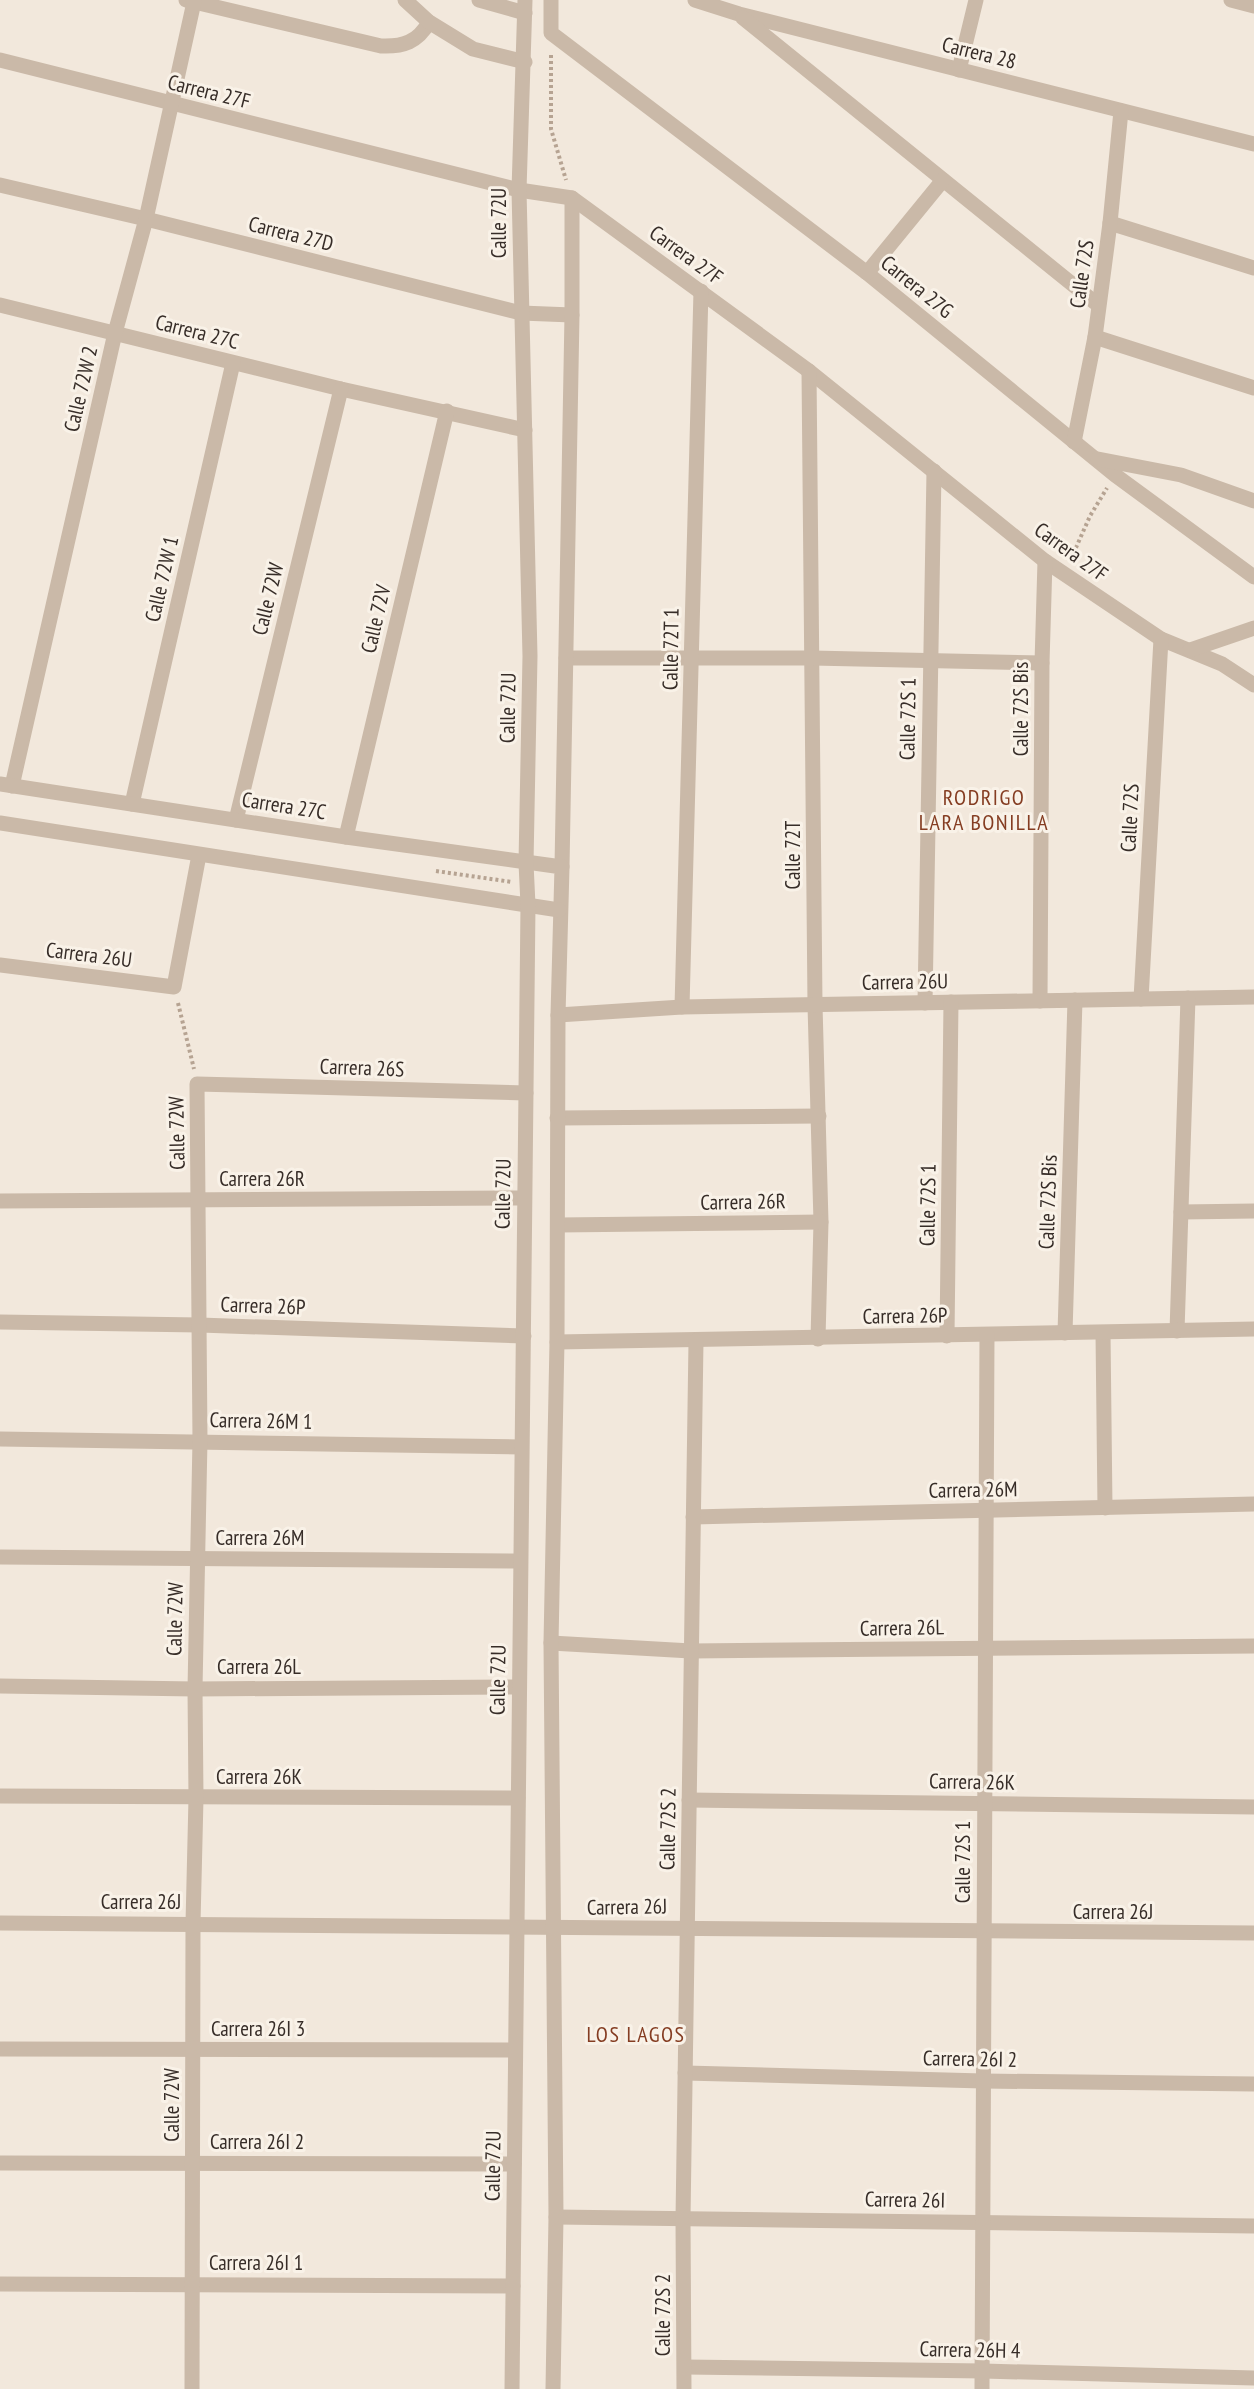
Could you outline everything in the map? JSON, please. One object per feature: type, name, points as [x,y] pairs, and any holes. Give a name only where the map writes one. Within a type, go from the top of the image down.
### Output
[{"type":"street","points":[[405,0],[429,22],[473,49],[525,62]]},
{"type":"street","points":[[478,0],[525,7]]},
{"type":"street","points":[[551,0],[551,33]]},
{"type":"street","name":"Carrera 28","points":[[695,0],[739,14],[1254,144]]},
{"type":"street","points":[[959,70],[976,0]]},
{"type":"street","points":[[1231,0],[1254,6]]},
{"type":"street","points":[[190,1],[381,46],[397,47],[412,42],[423,32],[429,22]]},
{"type":"street","name":"Calle 72W 2","points":[[6,785],[115,333],[146,219],[172,104],[190,1]]},
{"type":"street","name":"Calle 72U","points":[[512,2389],[528,905],[526,863],[530,656],[519,190],[525,62],[525,7]]},
{"type":"street","points":[[739,14],[1098,305]]},
{"type":"street","name":"Carrera 27G","points":[[551,33],[867,273],[1115,475],[1254,577]]},
{"type":"street","name":"Carrera 27F","points":[[0,60],[519,190],[572,198],[809,371],[1045,561],[1161,639],[1222,664],[1254,685]]},
{"type":"street","name":"Calle 72S","points":[[1074,442],[1095,337],[1110,223],[1121,111]]},
{"type":"street","points":[[867,273],[943,180]]},
{"type":"street","name":"Carrera 27D","points":[[0,185],[146,219],[521,313],[572,315]]},
{"type":"street","points":[[553,2389],[556,2217],[551,1643],[557,1342],[558,1015],[572,315],[572,198]]},
{"type":"street","points":[[1110,223],[1254,268]]},
{"type":"street","name":"Calle 72T 1","points":[[682,1007],[701,291]]},
{"type":"street","name":"Carrera 27C","points":[[1,308],[525,430]]},
{"type":"street","points":[[1095,337],[1254,388]]},
{"type":"street","name":"Calle 72W 1","points":[[132,804],[233,363]]},
{"type":"street","name":"Calle 72T","points":[[809,371],[815,1005],[821,1222],[818,1339]]},
{"type":"street","name":"Calle 72W","points":[[236,820],[341,389]]},
{"type":"street","name":"Calle 72V","points":[[346,837],[447,411]]},
{"type":"street","points":[[1095,458],[1181,475],[1254,501]]},
{"type":"street","name":"Calle 72S 1","points":[[925,1003],[934,471]]},
{"type":"street","name":"Calle 72S Bis","points":[[1040,1001],[1042,663],[1045,561]]},
{"type":"street","points":[[1190,650],[1254,628]]},
{"type":"street","name":"Calle 72S","points":[[1141,999],[1161,639]]},
{"type":"street","points":[[566,658],[812,658],[1042,663]]},
{"type":"street","name":"Carrera 27C","points":[[6,785],[346,837],[562,867]]},
{"type":"street","points":[[0,823],[560,910]]},
{"type":"street","points":[[174,987],[199,855]]},
{"type":"street","name":"Carrera 26U","points":[[0,965],[174,987]]},
{"type":"street","name":"Carrera 26U","points":[[558,1015],[682,1007],[1254,997]]},
{"type":"street","points":[[1176,1331],[1188,998]]},
{"type":"street","name":"Calle 72S Bis","points":[[1065,1333],[1075,1000]]},
{"type":"street","name":"Calle 72S 1","points":[[947,1336],[951,1002]]},
{"type":"street","name":"Calle 72W","points":[[192,2389],[193,1923],[200,1440],[197,1084]]},
{"type":"street","name":"Carrera 26S","points":[[197,1084],[526,1094]]},
{"type":"street","points":[[557,1118],[819,1116]]},
{"type":"street","name":"Carrera 26R","points":[[0,1201],[524,1198]]},
{"type":"street","points":[[1181,1212],[1254,1211]]},
{"type":"street","name":"Carrera 26R","points":[[558,1225],[821,1222]]},
{"type":"street","name":"Carrera 26P","points":[[0,1322],[200,1325],[524,1336]]},
{"type":"street","name":"Carrera 26P","points":[[557,1342],[818,1339],[1254,1329]]},
{"type":"street","points":[[1103,1333],[1105,1508]]},
{"type":"street","name":"Calle 72S 1","points":[[982,2389],[987,1335]]},
{"type":"street","name":"Calle 72S 2","points":[[684,2389],[683,2219],[696,1341]]},
{"type":"street","name":"Carrera 26M 1","points":[[0,1439],[200,1440],[521,1447]]},
{"type":"street","name":"Carrera 26M","points":[[693,1517],[1254,1504]]},
{"type":"street","name":"Carrera 26M","points":[[0,1557],[520,1561]]},
{"type":"street","name":"Carrera 26L","points":[[551,1643],[691,1651],[1254,1646]]},
{"type":"street","name":"Carrera 26L","points":[[0,1686],[195,1689],[519,1687]]},
{"type":"street","name":"Carrera 26K","points":[[0,1796],[518,1798]]},
{"type":"street","name":"Carrera 26K","points":[[689,1800],[1254,1807]]},
{"type":"street","name":"Carrera 26J","points":[[0,1923],[193,1923],[516,1929],[687,1928],[1254,1933]]},
{"type":"street","name":"Carrera 26I 3","points":[[0,2049],[515,2050]]},
{"type":"street","name":"Carrera 26I 2","points":[[685,2073],[983,2081],[1254,2084]]},
{"type":"street","name":"Carrera 26I 2","points":[[0,2163],[514,2164]]},
{"type":"street","name":"Carrera 26I","points":[[556,2217],[1254,2226]]},
{"type":"street","name":"Carrera 26I 1","points":[[0,2284],[513,2286]]},
{"type":"street","name":"Carrera 26H 4","points":[[685,2367],[1254,2378]]},
{"type":"path","points":[[551,33],[551,129],[556,153],[572,198]]},
{"type":"path","points":[[1065,574],[1090,516],[1115,475]]},
{"type":"path","name":"Calle 72W","points":[[174,987],[197,1084]]},
{"type":"district","name":"RODRIGO LARA BONILLA","points":[[984,810]]},
{"type":"district","name":"LOS LAGOS","points":[[636,2034]]}]
